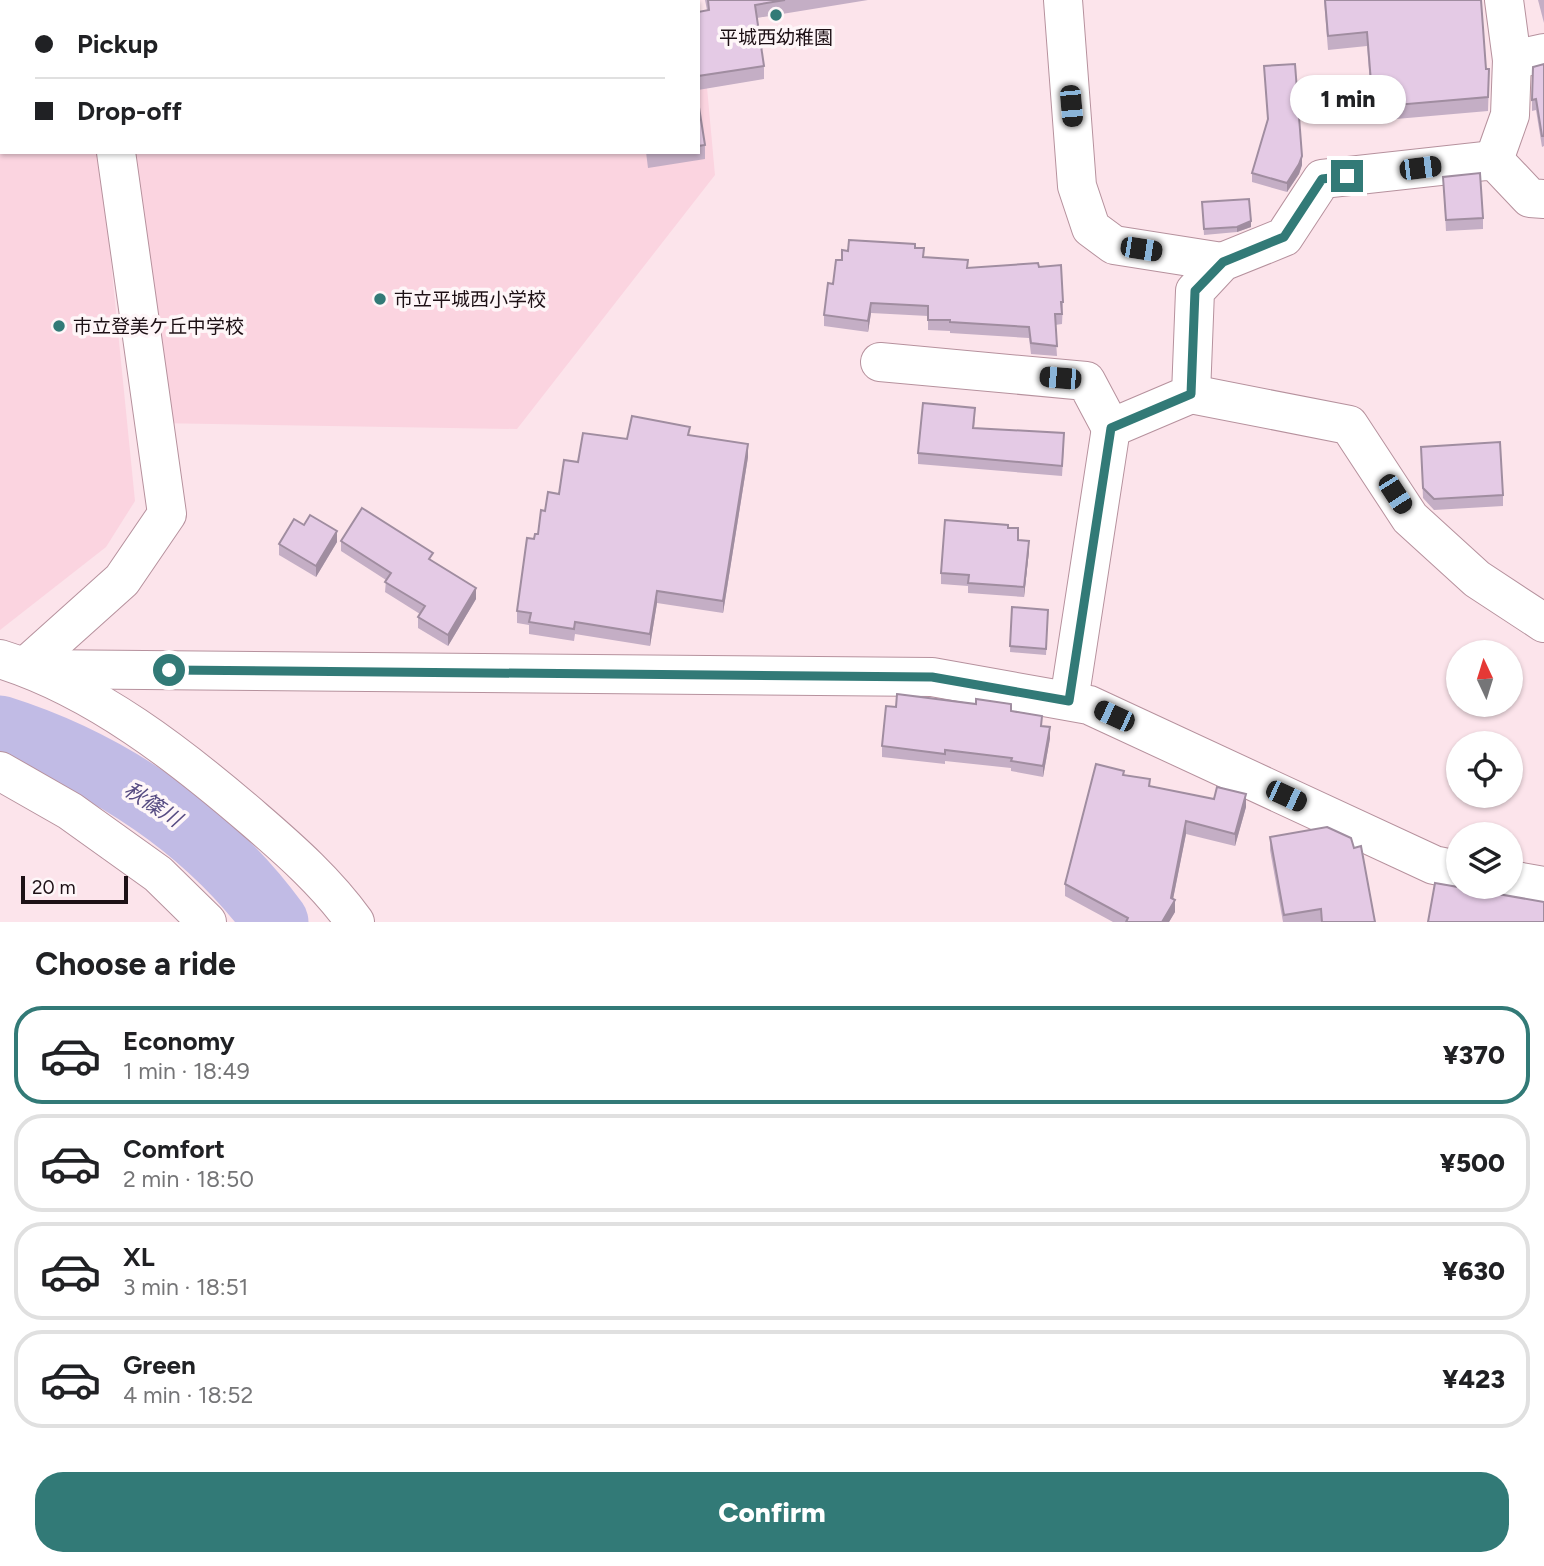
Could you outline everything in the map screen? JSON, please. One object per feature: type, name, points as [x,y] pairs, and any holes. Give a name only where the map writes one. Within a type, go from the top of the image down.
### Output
[{"type":"street","points":[[1063,0],[1077,186],[1091,228],[1114,245],[1223,262]]},
{"type":"street","points":[[1494,160],[1528,56],[1504,0]]},
{"type":"street","points":[[19,665],[121,580],[167,514],[116,154]]},
{"type":"street","points":[[1191,394],[1195,291],[1223,262],[1284,237],[1322,179],[1494,160]]},
{"type":"street","points":[[1494,160],[1530,198],[1544,199]]},
{"type":"street","points":[[880,362],[1086,381],[1111,428],[1069,701]]},
{"type":"street","points":[[1111,428],[1191,394],[1349,425],[1410,518],[1477,579],[1544,623]]},
{"type":"street","points":[[19,665],[932,677],[1089,705],[1434,865],[1446,868]]},
{"type":"street","points":[[19,665],[114,714],[180,757],[302,860],[355,922]]},
{"type":"street","points":[[0,771],[70,811],[158,874],[207,922]]},
{"type":"street","points":[[1523,882],[1544,886]]},
{"type":"shaded area","name":"市立平城西小学校","points":[[700,11],[715,175],[517,429],[154,423],[128,154],[700,154]]},
{"type":"shaded area","name":"市立登美ケ丘中学校","points":[[0,154],[100,154],[135,501],[106,547],[0,630]]},
{"type":"building","points":[[708,0],[785,0],[755,5],[764,66],[700,76],[700,12],[709,10]]},
{"type":"building","points":[[1325,0],[1481,0],[1486,69],[1489,69],[1488,97],[1373,107],[1367,32],[1328,36]]},
{"type":"building","points":[[1295,64],[1302,156],[1287,183],[1252,173],[1268,119],[1264,66]]},
{"type":"building","points":[[1544,64],[1542,136],[1536,99],[1532,100],[1533,67]]},
{"type":"building","points":[[700,114],[705,145],[700,146]]},
{"type":"building","points":[[1480,173],[1483,218],[1446,220],[1443,177]]},
{"type":"building","points":[[1249,199],[1251,221],[1237,227],[1204,229],[1202,202]]},
{"type":"building","points":[[849,240],[915,244],[915,248],[924,248],[923,257],[968,260],[967,268],[1038,263],[1039,267],[1061,265],[1063,302],[1062,314],[1055,314],[1057,346],[1031,343],[1029,327],[928,320],[928,306],[871,303],[868,321],[824,315],[828,283],[833,284],[836,260],[842,260],[842,250],[848,251]]},
{"type":"building","points":[[923,403],[975,408],[973,428],[1064,433],[1062,466],[918,453]]},
{"type":"building","points":[[632,416],[690,427],[688,435],[748,444],[723,601],[657,591],[650,634],[575,622],[574,629],[529,622],[531,613],[517,611],[527,538],[534,539],[535,534],[538,534],[541,510],[545,511],[548,492],[559,494],[564,460],[578,462],[583,433],[627,439]]},
{"type":"building","points":[[1500,442],[1503,495],[1434,499],[1423,488],[1421,447]]},
{"type":"building","points":[[362,508],[433,553],[429,559],[476,588],[448,635],[418,617],[425,606],[385,582],[391,573],[341,541]]},
{"type":"building","points":[[310,515],[337,531],[316,566],[279,544],[294,519],[304,525]]},
{"type":"building","points":[[945,520],[1018,528],[1018,540],[1029,541],[1024,587],[968,583],[969,575],[941,573]]},
{"type":"building","points":[[1012,607],[1048,610],[1046,649],[1010,646]]},
{"type":"building","points":[[897,694],[976,704],[976,699],[1011,704],[1011,711],[1042,716],[1041,726],[1050,727],[1043,766],[1011,761],[1012,758],[945,750],[945,754],[882,746],[886,706],[896,707]]},
{"type":"building","points":[[1096,764],[1124,771],[1123,775],[1150,779],[1149,786],[1214,799],[1217,787],[1246,794],[1235,834],[1186,821],[1171,898],[1175,900],[1162,922],[1126,922],[1128,918],[1065,884]]},
{"type":"building","points":[[1327,827],[1351,838],[1354,848],[1361,846],[1375,922],[1322,922],[1321,909],[1284,915],[1270,837]]},
{"type":"building","points":[[1435,883],[1446,885],[1446,899],[1523,898],[1544,902],[1544,922],[1428,922]]},
{"type":"waterway","name":"秋篠川","points":[[0,728],[79,760],[153,803],[188,829],[220,858],[276,922]]},
{"type":"place","name":"平城西幼稚園","points":[[776,15]]},
{"type":"place","name":"市立平城西小学校","points":[[380,299]]},
{"type":"place","name":"市立登美ケ丘中学校","points":[[59,326]]},
{"type":"route","points":[[169,670],[932,677],[1069,701],[1111,428],[1191,394],[1195,291],[1223,262],[1284,237],[1322,179],[1347,176]]}]
